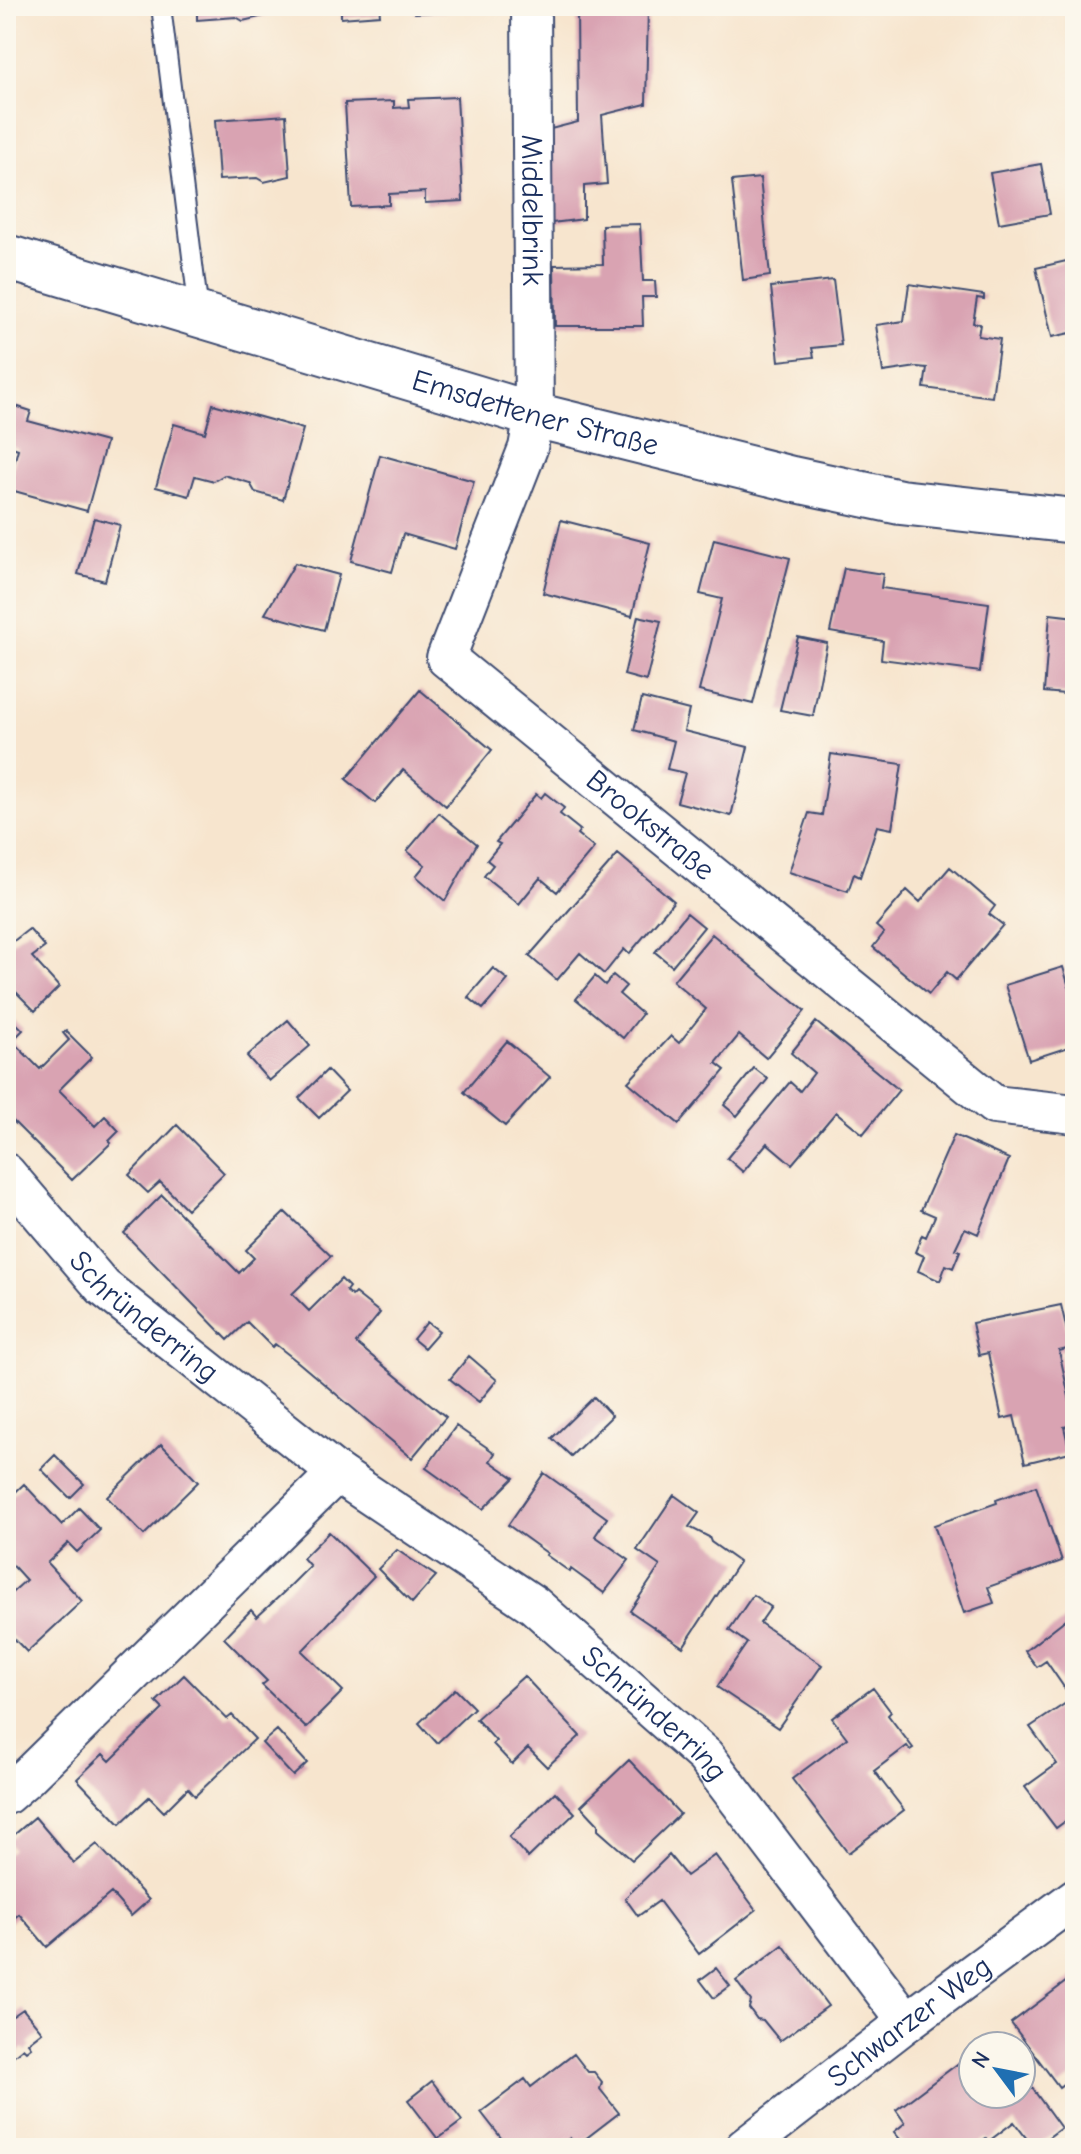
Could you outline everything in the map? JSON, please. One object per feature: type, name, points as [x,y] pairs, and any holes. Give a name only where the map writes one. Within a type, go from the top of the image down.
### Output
[{"type":"street","name":"Middelbrink","points":[[531,6],[534,415]]},
{"type":"street","name":"Emsdettener Straße","points":[[6,257],[534,415],[792,479],[900,502],[1075,521]]},
{"type":"street","name":"Brookstraße","points":[[534,415],[528,448],[446,658],[994,1105],[1075,1114]]},
{"type":"street","name":"Schründerring","points":[[6,1173],[103,1287],[337,1473],[534,1605],[705,1756],[907,2022]]},
{"type":"street","points":[[6,1795],[337,1473]]},
{"type":"street","name":"Schwarzer Weg","points":[[744,2148],[1075,1898]]},
{"type":"lane","points":[[161,6],[199,313]]},
{"type":"building","points":[[197,6],[268,6],[268,15],[243,21],[236,17],[197,20]]},
{"type":"building","points":[[341,6],[379,6],[380,15],[341,18]]},
{"type":"building","points":[[414,6],[453,6],[453,11],[415,13]]},
{"type":"building","points":[[577,6],[648,6],[646,104],[602,115],[607,184],[584,186],[584,219],[552,223],[549,221],[543,131],[578,122]]},
{"type":"building","points":[[457,97],[463,201],[425,203],[425,192],[389,194],[389,205],[351,207],[345,103],[394,101],[394,108],[409,107],[408,99]]},
{"type":"building","points":[[286,115],[290,176],[264,182],[257,178],[219,180],[215,120]]},
{"type":"building","points":[[1041,164],[1050,214],[999,223],[990,173]]},
{"type":"building","points":[[760,178],[770,276],[743,280],[732,181]]},
{"type":"building","points":[[640,224],[643,281],[655,281],[656,297],[642,297],[643,326],[555,326],[554,265],[603,264],[602,225]]},
{"type":"building","points":[[1075,259],[1075,332],[1052,337],[1036,268]]},
{"type":"building","points":[[833,280],[841,345],[812,348],[814,357],[779,361],[771,287]]},
{"type":"building","points":[[909,284],[984,295],[984,299],[977,298],[973,323],[980,324],[978,336],[1000,339],[992,397],[924,388],[927,368],[883,372],[876,325],[904,321]]},
{"type":"building","points":[[6,403],[31,411],[28,421],[106,442],[87,511],[7,489],[18,449],[6,445]]},
{"type":"building","points":[[213,404],[303,429],[283,500],[255,492],[250,483],[224,475],[214,481],[195,476],[189,496],[156,487],[174,424],[205,433]]},
{"type":"building","points":[[380,455],[474,481],[455,549],[403,534],[392,572],[351,561]]},
{"type":"building","points":[[94,518],[120,525],[105,581],[78,574]]},
{"type":"building","points":[[561,520],[650,543],[632,616],[543,593]]},
{"type":"building","points":[[714,539],[790,558],[753,704],[699,691],[722,599],[700,594]]},
{"type":"building","points":[[295,563],[339,575],[324,630],[265,614]]},
{"type":"building","points":[[844,568],[883,574],[881,588],[989,603],[980,672],[881,659],[883,641],[830,632]]},
{"type":"building","points":[[1050,614],[1075,617],[1075,695],[1044,692]]},
{"type":"building","points":[[638,616],[661,621],[646,681],[624,675]]},
{"type":"building","points":[[798,637],[827,643],[813,716],[780,710]]},
{"type":"building","points":[[420,690],[492,750],[446,806],[403,770],[375,803],[346,779]]},
{"type":"building","points":[[642,698],[689,710],[684,731],[748,747],[731,816],[677,802],[685,773],[667,769],[674,741],[634,730]]},
{"type":"building","points":[[831,754],[902,764],[892,829],[877,826],[860,877],[854,874],[848,891],[789,872],[809,813],[822,815]]},
{"type":"building","points":[[545,793],[564,808],[560,814],[580,830],[577,834],[594,848],[557,892],[540,878],[519,904],[484,876],[493,865],[487,860],[500,844],[496,842],[536,794],[541,798]]},
{"type":"building","points":[[439,813],[477,844],[445,901],[416,876],[425,865],[407,851]]},
{"type":"building","points":[[618,854],[674,901],[629,954],[624,949],[604,974],[580,953],[557,980],[529,956]]},
{"type":"building","points":[[950,867],[995,906],[989,914],[1003,925],[956,980],[947,972],[929,994],[873,947],[884,933],[876,926],[907,890],[920,902]]},
{"type":"building","points":[[687,913],[704,927],[672,966],[655,952]]},
{"type":"building","points":[[29,929],[45,947],[32,957],[59,987],[35,1011],[6,982],[6,947]]},
{"type":"building","points":[[712,934],[805,1011],[766,1058],[739,1035],[716,1063],[725,1070],[679,1124],[628,1082],[671,1036],[679,1043],[706,1009],[673,981]]},
{"type":"building","points":[[1063,967],[1075,1007],[1075,1045],[1029,1060],[1005,985]]},
{"type":"building","points":[[493,968],[508,980],[483,1009],[468,997]]},
{"type":"building","points":[[613,975],[626,986],[619,994],[642,1014],[623,1038],[576,999],[595,976],[605,985]]},
{"type":"building","points":[[6,1013],[23,1030],[12,1041],[40,1069],[69,1040],[63,1033],[66,1031],[92,1057],[59,1090],[95,1126],[105,1116],[119,1131],[109,1141],[111,1143],[72,1180],[6,1114]]},
{"type":"building","points":[[288,1020],[310,1046],[269,1081],[247,1056]]},
{"type":"building","points":[[816,1022],[899,1090],[863,1134],[836,1112],[792,1164],[767,1143],[743,1172],[727,1158],[790,1082],[800,1091],[814,1073],[791,1053]]},
{"type":"building","points":[[507,1041],[550,1077],[505,1126],[464,1092]]},
{"type":"building","points":[[754,1068],[768,1079],[737,1116],[724,1105]]},
{"type":"building","points":[[327,1070],[347,1091],[319,1118],[299,1098]]},
{"type":"building","points":[[177,1125],[224,1173],[187,1209],[160,1182],[148,1193],[129,1175]]},
{"type":"building","points":[[954,1135],[1009,1159],[978,1234],[965,1228],[955,1249],[960,1251],[953,1268],[946,1265],[940,1281],[918,1271],[924,1256],[915,1252],[935,1216],[921,1210]]},
{"type":"building","points":[[162,1195],[239,1273],[254,1258],[246,1250],[285,1212],[331,1256],[292,1294],[309,1311],[341,1279],[349,1287],[346,1291],[352,1296],[355,1293],[380,1313],[356,1343],[446,1417],[412,1458],[298,1362],[275,1344],[272,1347],[247,1322],[228,1340],[124,1233]]},
{"type":"building","points":[[1061,1305],[1071,1348],[1059,1351],[1075,1424],[1064,1427],[1070,1452],[1025,1463],[1014,1416],[1002,1419],[988,1353],[979,1355],[972,1323]]},
{"type":"building","points":[[427,1322],[439,1331],[424,1348],[413,1339]]},
{"type":"building","points":[[469,1356],[497,1380],[479,1402],[450,1379]]},
{"type":"building","points":[[594,1397],[612,1416],[571,1456],[552,1438]]},
{"type":"building","points":[[456,1426],[495,1453],[490,1461],[514,1478],[483,1509],[426,1468]]},
{"type":"building","points":[[161,1444],[198,1482],[144,1535],[107,1497]]},
{"type":"building","points":[[55,1455],[84,1484],[70,1498],[41,1469]]},
{"type":"building","points":[[544,1473],[607,1518],[595,1536],[629,1560],[604,1593],[546,1555],[508,1525]]},
{"type":"building","points":[[24,1484],[62,1525],[79,1508],[100,1530],[77,1552],[68,1543],[47,1563],[82,1601],[27,1652],[6,1630],[6,1598],[26,1580],[6,1558],[6,1501]]},
{"type":"building","points":[[1036,1486],[1062,1561],[988,1587],[994,1603],[964,1613],[934,1525]]},
{"type":"building","points":[[674,1495],[699,1513],[689,1527],[709,1537],[711,1542],[739,1562],[683,1647],[630,1611],[660,1566],[637,1550]]},
{"type":"building","points":[[329,1532],[374,1576],[302,1651],[343,1691],[306,1728],[262,1685],[267,1681],[224,1638],[251,1610],[257,1617],[310,1566],[303,1558]]},
{"type":"building","points":[[397,1550],[436,1576],[412,1603],[378,1569]]},
{"type":"building","points":[[753,1595],[771,1607],[760,1623],[822,1665],[778,1728],[717,1687],[747,1643],[729,1630]]},
{"type":"building","points":[[1075,1612],[1075,1712],[1071,1714],[1075,1719],[1075,1814],[1056,1828],[1025,1787],[1057,1764],[1030,1727],[1072,1699],[1046,1661],[1037,1667],[1025,1651]]},
{"type":"building","points":[[184,1675],[227,1719],[232,1715],[255,1739],[195,1796],[188,1788],[164,1812],[149,1797],[120,1824],[77,1779],[103,1754],[110,1761],[163,1709],[156,1702]]},
{"type":"building","points":[[524,1676],[580,1736],[547,1767],[528,1748],[512,1764],[476,1719]]},
{"type":"building","points":[[873,1688],[891,1712],[888,1715],[913,1748],[910,1750],[907,1746],[874,1771],[904,1810],[848,1853],[792,1779],[847,1738],[832,1718]]},
{"type":"building","points":[[455,1689],[474,1708],[437,1743],[419,1723]]},
{"type":"building","points":[[277,1730],[307,1763],[293,1776],[262,1743]]},
{"type":"building","points":[[629,1760],[680,1814],[632,1860],[598,1830],[598,1824],[581,1806]]},
{"type":"building","points":[[555,1792],[575,1813],[528,1858],[509,1837]]},
{"type":"building","points":[[35,1817],[74,1863],[97,1844],[149,1900],[131,1916],[111,1893],[47,1947],[19,1914],[6,1925],[6,1855],[13,1849],[7,1841]]},
{"type":"building","points":[[669,1855],[686,1876],[715,1855],[756,1910],[699,1954],[659,1901],[638,1916],[625,1898]]},
{"type":"building","points":[[783,1945],[828,2006],[780,2041],[763,2020],[757,2019],[749,2008],[751,2001],[736,1981]]},
{"type":"building","points":[[716,1968],[730,1986],[714,1998],[700,1980]]},
{"type":"building","points":[[1075,1975],[1075,2075],[1059,2087],[1037,2058],[1037,2030],[1016,2030],[1011,2023]]},
{"type":"building","points":[[6,2007],[13,2016],[23,2009],[42,2032],[28,2043],[31,2047],[26,2051],[23,2048],[6,2062]]},
{"type":"building","points":[[574,2054],[588,2072],[594,2072],[602,2082],[600,2089],[619,2113],[576,2146],[570,2138],[557,2148],[509,2148],[481,2112],[525,2079],[531,2087]]},
{"type":"building","points":[[957,2064],[957,2110],[1037,2110],[1037,2095],[1061,2128],[1034,2148],[1014,2122],[989,2141],[986,2138],[972,2148],[907,2148],[894,2132],[905,2123],[896,2110]]},
{"type":"building","points":[[432,2081],[462,2121],[438,2139],[408,2100]]}]
